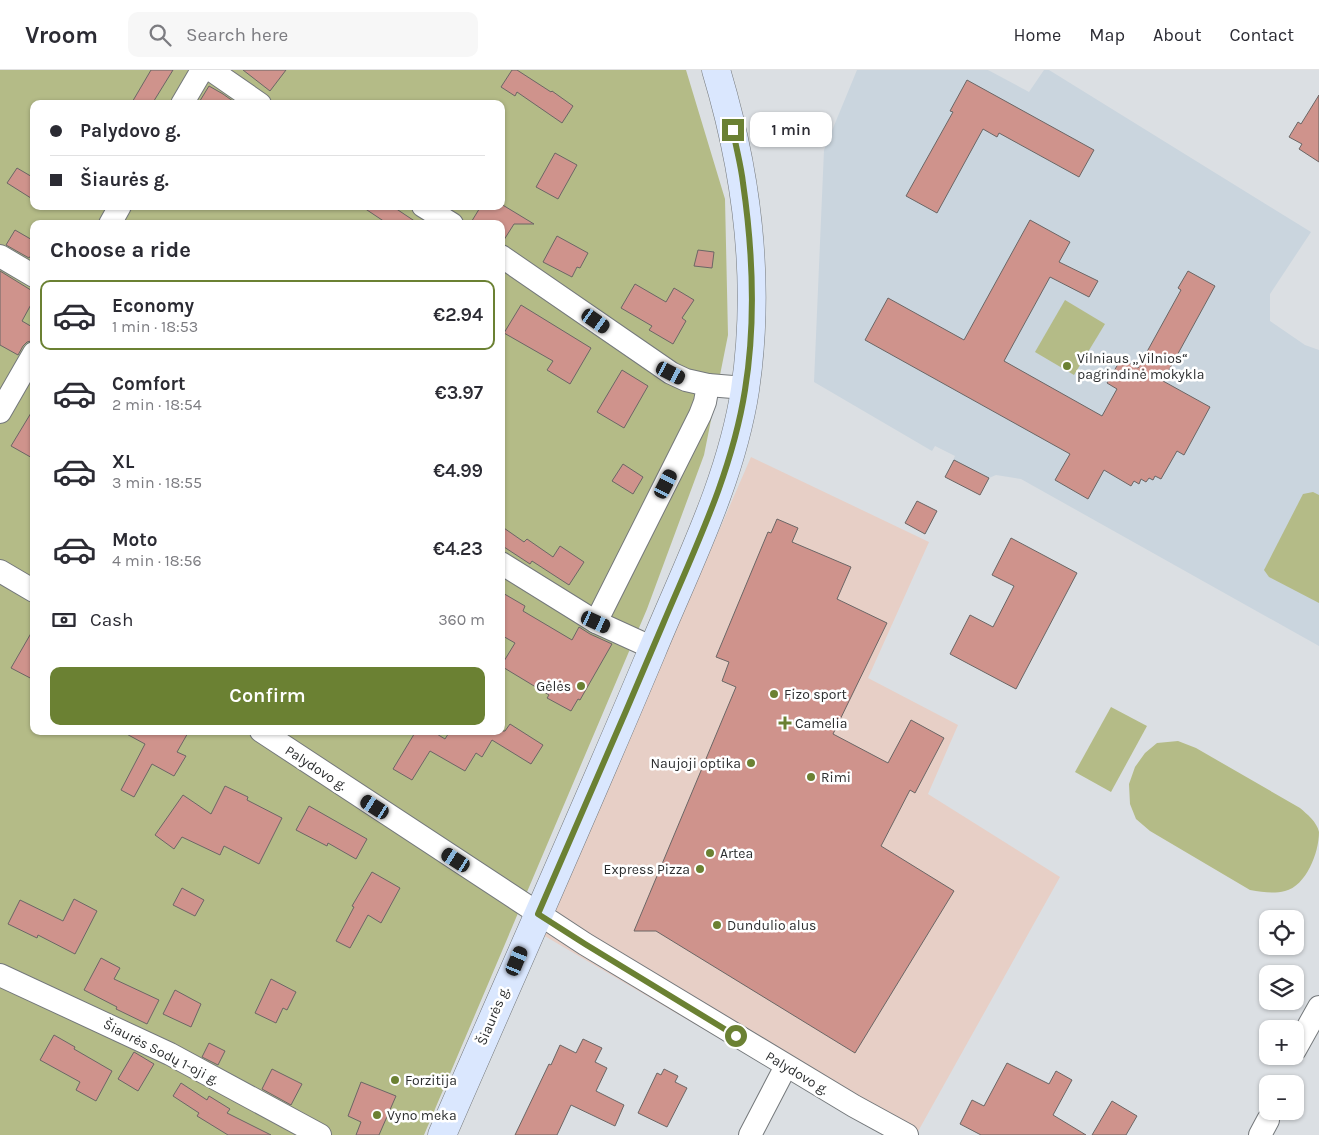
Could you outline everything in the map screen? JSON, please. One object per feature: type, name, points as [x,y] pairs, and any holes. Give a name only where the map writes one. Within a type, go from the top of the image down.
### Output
[{"type":"main road","name":"Šiaurės g.","points":[[442,1135],[619,730],[710,514],[737,434],[750,342],[752,278],[743,181],[733,130],[716,70]]},
{"type":"street","points":[[184,100],[202,70]]},
{"type":"street","points":[[211,70],[254,100]]},
{"type":"street","points":[[429,210],[446,220]]},
{"type":"street","points":[[0,256],[30,274]]},
{"type":"street","points":[[505,259],[671,373],[686,380],[708,385],[745,388]]},
{"type":"street","points":[[0,412],[30,360]]},
{"type":"street","points":[[596,622],[700,415],[708,385]]},
{"type":"street","points":[[505,565],[596,622],[653,648]]},
{"type":"street","points":[[0,571],[30,589]]},
{"type":"street","name":"Palydovo g.","points":[[267,735],[593,950],[786,1066],[907,1135]]},
{"type":"street","name":"Šiaurės Sodų 1-oji g.","points":[[0,975],[170,1054],[320,1135]]},
{"type":"street","points":[[1304,1036],[1319,1007]]},
{"type":"street","points":[[750,1135],[786,1066]]},
{"type":"shaded area","name":"Vilniaus „Vilnios“ pagrindinė mokykla","points":[[857,70],[988,70],[1029,92],[1044,70],[1049,70],[1311,232],[1270,294],[1270,321],[1305,345],[1319,350],[1319,646],[1021,479],[996,475],[989,478],[980,495],[945,477],[955,456],[935,446],[932,451],[814,382],[824,150]]},
{"type":"shaded area","points":[[751,457],[929,542],[868,678],[958,725],[928,794],[1060,877],[916,1135],[884,1135],[543,935]]},
{"type":"green space","points":[[0,70],[686,70],[725,199],[728,335],[704,455],[647,609],[424,1135],[0,1135]]},
{"type":"green space","points":[[1065,300],[1105,324],[1074,375],[1035,352]]},
{"type":"green space","points":[[1313,492],[1319,495],[1319,603],[1269,577],[1264,570],[1303,494]]},
{"type":"green space","points":[[1111,707],[1147,726],[1111,792],[1075,772]]},
{"type":"green space","points":[[1178,741],[1196,748],[1300,808],[1311,819],[1319,832],[1317,849],[1310,868],[1299,883],[1281,892],[1250,890],[1150,831],[1136,819],[1130,804],[1129,784],[1135,767],[1145,753],[1157,743]]},
{"type":"building","points":[[151,70],[173,70],[154,100],[133,100]]},
{"type":"building","points":[[243,70],[286,70],[270,91]]},
{"type":"building","points":[[512,70],[517,70],[573,106],[562,123],[517,92],[515,96],[501,87]]},
{"type":"building","points":[[967,80],[1094,150],[1079,177],[999,133],[997,137],[983,129],[937,213],[906,196],[953,112],[950,111]]},
{"type":"building","points":[[209,86],[231,100],[200,100]]},
{"type":"building","points":[[1319,95],[1319,162],[1299,149],[1302,144],[1289,137],[1298,122],[1301,124]]},
{"type":"building","points":[[555,153],[577,165],[558,199],[536,187]]},
{"type":"building","points":[[17,168],[30,176],[30,197],[7,183]]},
{"type":"building","points":[[505,206],[534,224],[514,224],[505,238],[505,220],[472,220],[479,210],[505,210]]},
{"type":"building","points":[[367,210],[398,210],[413,220],[382,220]]},
{"type":"building","points":[[1030,220],[1070,242],[1059,262],[1098,281],[1089,297],[1050,277],[1004,361],[1102,416],[1117,389],[1107,383],[1121,359],[1138,368],[1181,290],[1178,288],[1188,271],[1215,286],[1163,381],[1210,407],[1184,455],[1177,451],[1161,479],[1155,476],[1153,480],[1149,478],[1146,482],[1141,479],[1139,484],[1134,481],[1131,486],[1104,470],[1088,499],[1055,480],[1070,454],[865,340],[888,298],[964,340]]},
{"type":"building","points":[[15,230],[30,239],[30,257],[29,258],[6,245]]},
{"type":"building","points":[[557,236],[588,253],[580,268],[577,267],[572,277],[543,262]]},
{"type":"building","points":[[698,250],[714,252],[712,268],[694,266]]},
{"type":"building","points":[[0,271],[30,290],[30,306],[22,321],[30,326],[30,341],[23,346],[18,355],[0,345]]},
{"type":"building","points":[[635,284],[666,302],[674,288],[694,300],[682,318],[686,321],[673,344],[649,330],[652,326],[621,308]]},
{"type":"building","points":[[521,305],[591,348],[570,384],[547,370],[553,361],[505,334]]},
{"type":"building","points":[[622,370],[648,386],[624,428],[597,412]]},
{"type":"building","points":[[30,415],[30,457],[11,446]]},
{"type":"building","points":[[954,460],[989,478],[980,495],[945,477]]},
{"type":"building","points":[[623,464],[643,477],[633,494],[612,481]]},
{"type":"building","points":[[917,501],[937,511],[925,534],[905,523]]},
{"type":"building","name":"Rimi","points":[[777,519],[798,528],[792,542],[851,567],[837,599],[887,623],[833,734],[888,763],[911,720],[944,738],[915,793],[910,790],[881,846],[954,891],[855,1053],[656,931],[634,931],[736,687],[722,681],[729,662],[716,657],[768,532],[771,533]]},
{"type":"building","points":[[505,529],[524,542],[527,539],[553,557],[560,546],[584,562],[569,585],[532,561],[530,564],[505,548]]},
{"type":"building","points":[[1011,538],[1077,573],[1016,689],[950,654],[970,615],[993,627],[1014,586],[992,575]]},
{"type":"building","points":[[505,594],[525,606],[523,611],[572,640],[579,627],[612,644],[580,700],[578,699],[571,711],[547,698],[549,695],[505,668],[505,659],[515,643],[505,637]]},
{"type":"building","points":[[30,635],[30,678],[11,668]]},
{"type":"building","points":[[510,724],[543,745],[531,764],[492,740],[482,757],[476,753],[465,771],[430,751],[412,780],[393,769],[414,735],[438,735],[445,739],[448,735],[505,735],[505,731]]},
{"type":"building","points":[[128,735],[187,735],[177,752],[186,756],[174,776],[152,764],[134,797],[121,790],[145,744]]},
{"type":"building","points":[[225,786],[248,797],[247,800],[282,818],[259,864],[224,846],[220,855],[182,837],[174,849],[155,835],[183,795],[211,814]]},
{"type":"building","points":[[309,806],[367,839],[356,859],[328,843],[327,846],[296,830]]},
{"type":"building","points":[[372,872],[400,888],[381,923],[368,915],[350,948],[336,941],[354,907],[352,906]]},
{"type":"building","points":[[182,888],[204,900],[195,916],[173,905]]},
{"type":"building","points":[[74,899],[97,911],[75,954],[38,935],[37,938],[8,924],[20,900],[63,921]]},
{"type":"building","points":[[101,958],[120,968],[114,979],[159,1000],[147,1024],[116,1009],[117,1007],[84,990]]},
{"type":"building","points":[[271,979],[296,992],[287,1010],[283,1008],[276,1023],[255,1013]]},
{"type":"building","points":[[175,990],[201,1004],[191,1027],[163,1014]]},
{"type":"building","points":[[54,1035],[112,1071],[96,1101],[76,1090],[80,1082],[40,1060]]},
{"type":"building","points":[[583,1039],[602,1048],[595,1062],[607,1068],[596,1091],[624,1105],[615,1126],[571,1105],[557,1135],[515,1135],[560,1045],[576,1053]]},
{"type":"building","points":[[209,1043],[225,1051],[218,1065],[202,1057]]},
{"type":"building","points":[[134,1052],[154,1064],[138,1091],[118,1079]]},
{"type":"building","points":[[1007,1063],[1049,1084],[1056,1071],[1072,1080],[1053,1115],[1086,1135],[981,1135],[960,1124],[972,1100],[984,1106]]},
{"type":"building","points":[[272,1069],[302,1084],[291,1105],[262,1089]]},
{"type":"building","points":[[664,1069],[678,1076],[675,1082],[687,1088],[667,1127],[638,1113],[657,1073],[661,1075]]},
{"type":"building","points":[[361,1082],[396,1096],[379,1135],[356,1135],[361,1122],[348,1116]]},
{"type":"building","points":[[181,1083],[207,1100],[209,1096],[230,1109],[227,1113],[271,1135],[228,1135],[197,1116],[199,1113],[173,1096]]},
{"type":"building","points":[[1112,1101],[1137,1116],[1126,1135],[1092,1135]]},
{"type":"place","name":"Vilniaus „Vilnios“ pagrindinė mokykla","points":[[1067,366]]},
{"type":"place","name":"Gėlės","points":[[581,686]]},
{"type":"place","name":"Fizo sport","points":[[774,694]]},
{"type":"place","name":"Camelia","points":[[785,723]]},
{"type":"place","name":"Naujoji optika","points":[[751,763]]},
{"type":"place","name":"Rimi","points":[[811,777]]},
{"type":"place","name":"Artea","points":[[710,853]]},
{"type":"place","name":"Express Pizza","points":[[700,869]]},
{"type":"place","name":"Dundulio alus","points":[[717,925]]},
{"type":"place","name":"Forzitija","points":[[395,1080]]},
{"type":"place","name":"Vyno meka","points":[[377,1115]]},
{"type":"route","points":[[733,130],[743,181],[752,278],[750,342],[737,434],[710,514],[619,730],[538,914],[736,1036]]}]
